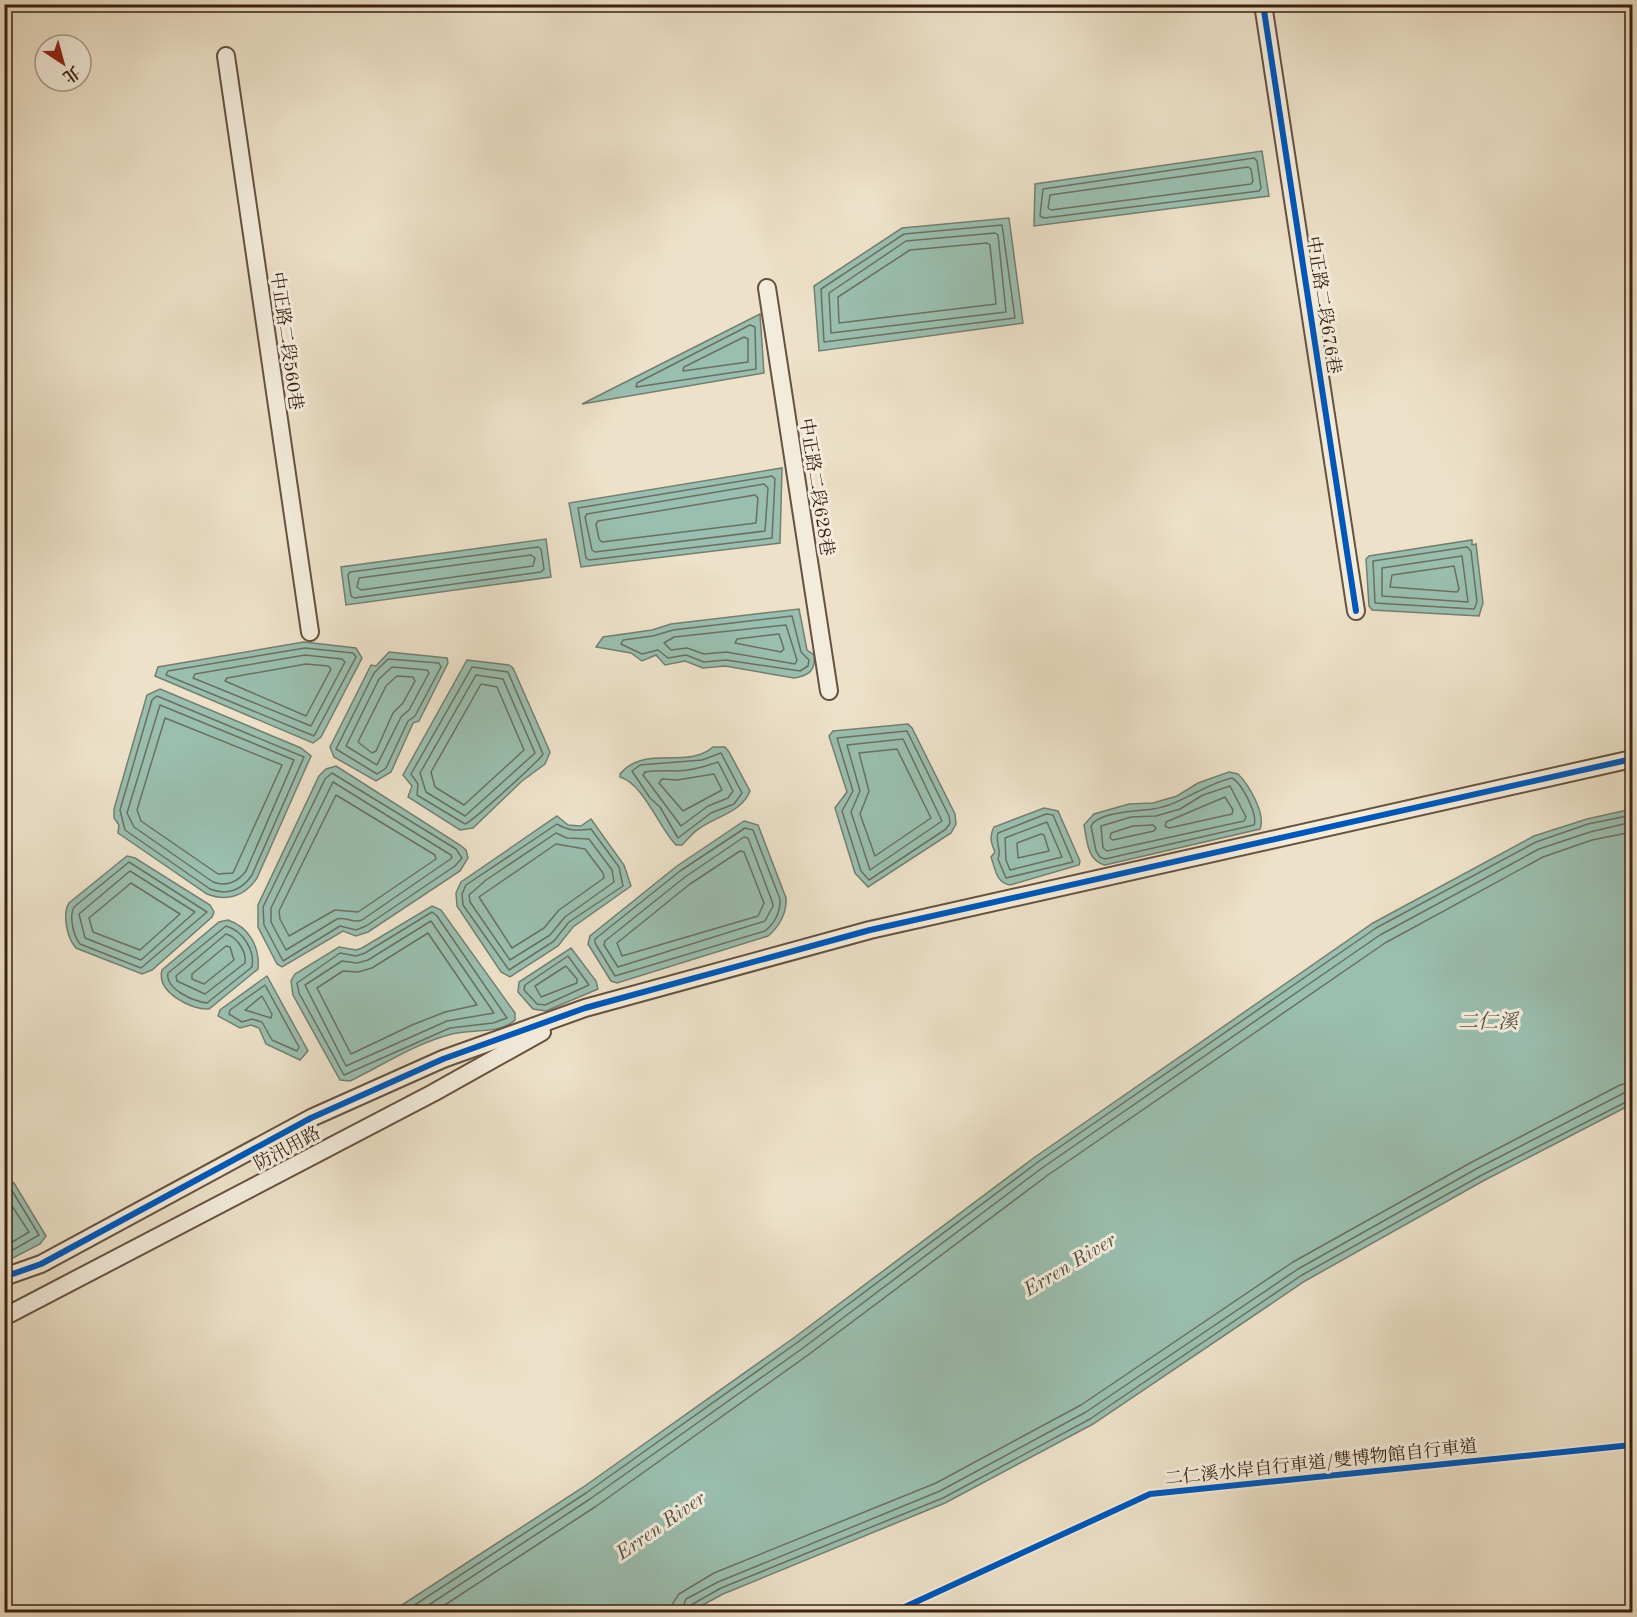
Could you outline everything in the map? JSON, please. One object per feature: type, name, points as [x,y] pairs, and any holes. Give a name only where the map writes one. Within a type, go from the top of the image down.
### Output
[{"type":"street","name":"中正路二段676巷","points":[[1263,4],[1356,610]]},
{"type":"street","name":"中正路二段560巷","points":[[226,56],[310,632]]},
{"type":"street","name":"中正路二段628巷","points":[[767,288],[829,691]]},
{"type":"street","points":[[4,1277],[41,1264],[311,1118],[443,1059],[585,1008],[870,930],[1632,759]]},
{"type":"street","name":"防汛用路","points":[[4,1317],[433,1093],[585,1008]]},
{"type":"water","points":[[1262,151],[1269,196],[1034,226],[1035,184]]},
{"type":"water","points":[[1009,218],[1023,323],[819,351],[814,286],[902,228]]},
{"type":"water","points":[[760,314],[764,373],[582,404]]},
{"type":"water","points":[[782,468],[780,543],[581,567],[569,503]]},
{"type":"water","points":[[546,539],[551,577],[346,605],[341,567]]},
{"type":"water","points":[[1472,540],[1472,545],[1476,544],[1483,603],[1479,616],[1372,610],[1369,606],[1366,559],[1369,556]]},
{"type":"water","points":[[799,609],[807,650],[814,655],[814,665],[807,674],[794,678],[725,666],[703,668],[685,661],[665,665],[656,655],[642,661],[631,653],[596,647],[603,637],[652,630],[671,624]]},
{"type":"water","points":[[304,642],[356,648],[362,658],[321,737],[313,743],[155,676],[158,667]]},
{"type":"water","points":[[389,652],[447,658],[448,663],[419,721],[413,723],[391,772],[376,781],[334,757],[330,747],[371,665],[376,666]]},
{"type":"water","points":[[467,660],[509,665],[513,668],[550,752],[545,764],[522,781],[473,828],[460,830],[408,797],[412,786],[403,775]]},
{"type":"water","points":[[160,689],[301,748],[311,756],[257,878],[247,889],[235,896],[222,897],[207,894],[118,833],[119,825],[114,818],[114,809],[147,695]]},
{"type":"water","points":[[908,724],[955,814],[956,824],[951,833],[868,887],[855,873],[835,808],[847,792],[829,736],[833,731]]},
{"type":"water","points":[[713,747],[725,747],[750,791],[735,809],[697,830],[682,845],[676,845],[644,797],[629,781],[620,777],[620,774],[630,765],[641,760],[691,757],[702,754]]},
{"type":"water","points":[[336,766],[460,845],[466,850],[468,858],[460,871],[368,932],[356,936],[343,931],[282,967],[277,964],[258,927],[258,905],[319,776],[326,769]]},
{"type":"water","points":[[1229,772],[1238,774],[1251,792],[1261,816],[1260,829],[1105,865],[1099,863],[1091,855],[1084,825],[1094,814],[1129,804],[1153,803],[1177,796],[1198,783]]},
{"type":"water","points":[[1044,808],[1058,811],[1080,861],[1079,865],[1010,885],[1005,884],[997,874],[991,857],[995,852],[991,840],[994,827]]},
{"type":"water","name":"二仁溪","points":[[1632,809],[1632,1104],[1483,1181],[1305,1281],[1093,1424],[945,1503],[723,1594],[690,1612],[391,1612],[582,1488],[795,1337],[1035,1157],[1373,923],[1534,836],[1587,819]]},
{"type":"water","points":[[557,816],[568,825],[581,826],[591,819],[624,865],[631,886],[573,927],[558,946],[510,977],[501,972],[457,906],[456,893],[461,882]]},
{"type":"water","points":[[744,821],[758,825],[786,898],[784,914],[776,928],[768,936],[617,983],[611,981],[588,944],[590,936],[677,866]]},
{"type":"water","points":[[127,856],[135,858],[210,905],[214,912],[212,917],[152,970],[142,974],[76,948],[66,926],[69,903]]},
{"type":"water","points":[[432,906],[441,910],[515,1013],[515,1020],[502,1027],[439,1038],[350,1081],[340,1080],[293,995],[291,981],[295,974],[339,947],[356,950],[362,948]]},
{"type":"water","points":[[228,920],[242,928],[252,939],[257,953],[258,969],[209,1009],[193,1006],[176,998],[164,986],[162,970],[219,922]]},
{"type":"water","points":[[571,948],[596,981],[598,989],[546,1011],[533,1009],[518,992],[519,982]]},
{"type":"water","points":[[267,976],[308,1051],[300,1060],[266,1044],[259,1028],[251,1025],[240,1028],[218,1016],[220,1010]]},
{"type":"water","points":[[5,1179],[14,1183],[46,1236],[40,1244],[5,1262]]},
{"type":"cycle path","points":[[1263,4],[1356,611]]},
{"type":"cycle path","points":[[4,1277],[41,1264],[311,1118],[443,1059],[585,1008],[870,930],[1632,759]]},
{"type":"cycle path","name":"二仁溪水岸自行車道/雙博物館自行車道","points":[[894,1612],[1150,1494],[1632,1445]]},
{"type":"water label","name":"Erren River","points":[[1069,1264]]},
{"type":"water label","name":"Erren River","points":[[660,1525]]}]
